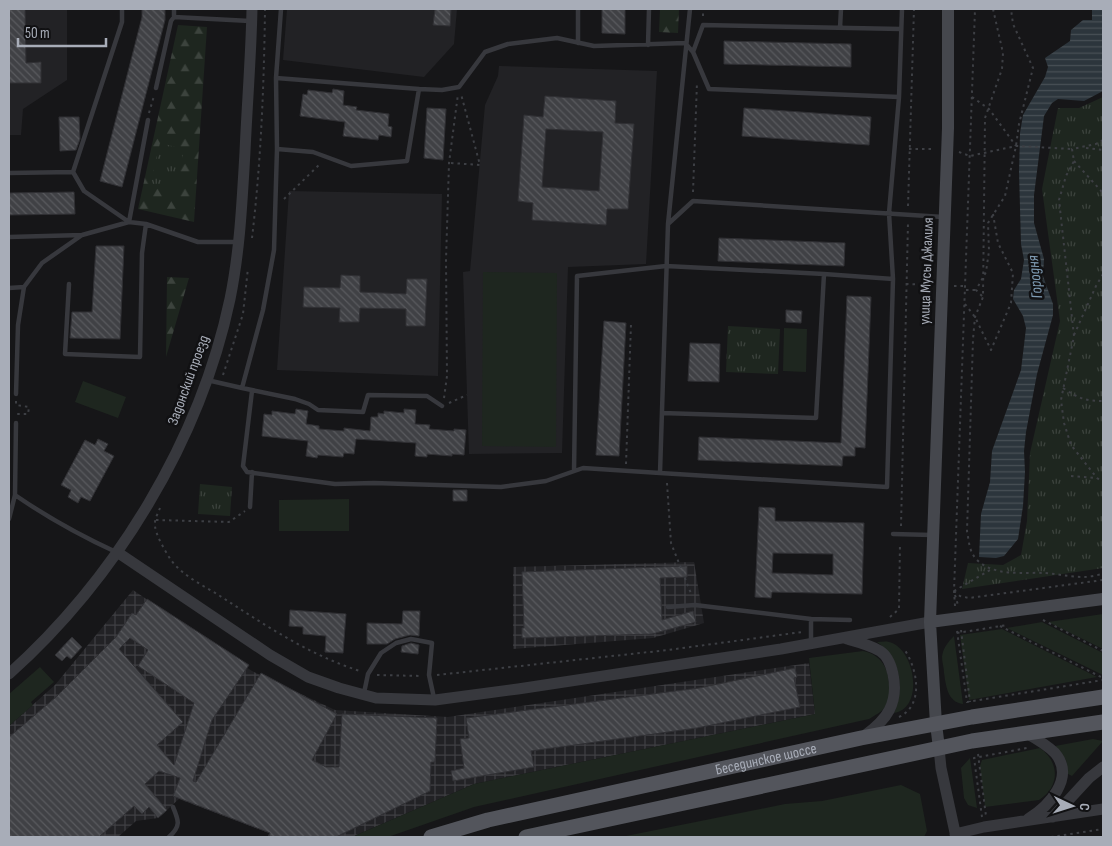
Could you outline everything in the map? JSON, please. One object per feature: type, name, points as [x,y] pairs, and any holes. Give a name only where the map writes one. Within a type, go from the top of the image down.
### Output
[{"type":"main road","name":"улица Мусы Джалиля","points":[[939,748],[930,622],[948,128],[948,9]]},
{"type":"main road","points":[[930,622],[1103,599]]},
{"type":"main road","name":"Бесединское шоссе","points":[[432,837],[488,820],[861,738],[1103,697]]},
{"type":"main road","name":"Бесединское шоссе","points":[[526,837],[976,740],[1103,722]]},
{"type":"street","name":"Задонский проезд","points":[[10,671],[70,613],[134,528],[182,440],[207,380],[230,299],[240,242],[252,15]]},
{"type":"street","points":[[117,552],[270,656],[308,677],[376,698],[435,700],[527,688],[811,644],[930,622]]},
{"type":"street","points":[[843,638],[880,651],[889,662],[893,677],[895,693],[890,710],[872,730],[861,738]]},
{"type":"street","points":[[1024,821],[1040,811],[1053,797],[1058,790],[1062,771],[1060,762],[1054,753],[1026,733]]},
{"type":"street","points":[[939,748],[953,836],[984,827],[1103,809]]},
{"type":"street","points":[[1053,817],[1089,778],[1103,767]]},
{"type":"lane","points":[[122,9],[122,22],[73,172],[84,191],[129,222]]},
{"type":"lane","points":[[156,88],[171,21],[174,16],[174,9]]},
{"type":"lane","points":[[242,388],[263,310],[274,250],[277,150],[276,78],[282,9]]},
{"type":"lane","points":[[578,9],[578,43]]},
{"type":"lane","points":[[648,44],[649,9]]},
{"type":"lane","points":[[660,473],[668,224],[685,43],[690,9]]},
{"type":"lane","points":[[840,28],[841,9]]},
{"type":"lane","points":[[252,390],[243,466],[247,472],[335,484],[374,483],[501,487],[546,481],[583,468],[887,487],[892,279],[889,213],[899,97],[902,9]]},
{"type":"lane","points":[[174,16],[252,15]]},
{"type":"lane","points":[[693,52],[703,25],[901,29]]},
{"type":"lane","points":[[276,78],[442,90],[459,87],[485,52],[508,44],[557,38],[594,46],[685,43],[693,52],[709,89],[899,97]]},
{"type":"lane","points":[[277,150],[313,152],[351,166],[407,161],[419,89]]},
{"type":"lane","points":[[129,222],[148,120]]},
{"type":"lane","points":[[9,173],[73,172]]},
{"type":"lane","points":[[668,224],[693,201],[944,217]]},
{"type":"lane","points":[[9,237],[82,235],[129,222],[146,224],[198,242],[240,242]]},
{"type":"lane","points":[[69,284],[65,354],[140,357],[142,253],[146,224]]},
{"type":"lane","points":[[16,394],[18,325],[24,286],[42,263],[82,235]]},
{"type":"lane","points":[[574,471],[577,276],[666,266],[892,279]]},
{"type":"lane","points":[[662,412],[816,418],[824,274]]},
{"type":"lane","points":[[9,288],[24,286]]},
{"type":"lane","points":[[207,380],[295,399],[309,404],[318,410],[363,412],[368,395],[427,396],[442,406]]},
{"type":"lane","points":[[9,519],[15,495],[16,423]]},
{"type":"lane","points":[[250,507],[252,472]]},
{"type":"lane","points":[[15,495],[55,521],[117,552]]},
{"type":"lane","points":[[893,534],[933,535]]},
{"type":"lane","points":[[668,607],[696,605],[811,619],[850,620]]},
{"type":"lane","points":[[811,619],[811,644]]},
{"type":"lane","points":[[364,695],[368,674],[381,653],[396,642],[411,639],[432,644],[429,675],[435,700]]},
{"type":"lane","points":[[169,837],[177,828],[178,819],[173,807]]},
{"type":"path","points":[[252,238],[259,162],[266,9]]},
{"type":"path","points":[[890,618],[899,610],[914,9]]},
{"type":"path","points":[[970,702],[967,702],[957,633],[954,591],[975,9]]},
{"type":"path","points":[[993,9],[1003,53],[1002,69],[985,118],[984,275],[983,297],[975,317],[967,531],[970,548],[976,559],[992,569],[1021,574],[1044,573],[1083,577],[1103,574]]},
{"type":"path","points":[[976,290],[984,275],[989,252],[988,223],[1005,196],[1032,68],[1013,24],[1011,9]]},
{"type":"path","points":[[693,201],[697,62]]},
{"type":"path","points":[[442,406],[447,376],[446,260],[450,163],[459,87]]},
{"type":"path","points":[[450,163],[480,165],[459,87]]},
{"type":"path","points":[[148,120],[156,88]]},
{"type":"path","points":[[972,97],[989,109],[1016,146]]},
{"type":"path","points":[[970,156],[1016,146],[1072,149],[1103,140]]},
{"type":"path","points":[[1084,147],[1103,150]]},
{"type":"path","points":[[1072,149],[1074,161],[1103,193]]},
{"type":"path","points":[[276,208],[327,157]]},
{"type":"path","points":[[1074,161],[1066,176],[1059,200],[1074,336]]},
{"type":"path","points":[[965,304],[975,317],[991,350],[1011,303],[1013,273],[998,243],[994,214]]},
{"type":"path","points":[[220,384],[242,314],[248,267]]},
{"type":"path","points":[[1103,274],[1074,336],[1061,400],[1064,423],[1071,445],[1097,478],[1103,482]]},
{"type":"path","points":[[906,284],[942,285]]},
{"type":"path","points":[[966,290],[976,290],[983,297]]},
{"type":"path","points":[[625,471],[631,324]]},
{"type":"path","points":[[1063,388],[1079,399],[1103,402]]},
{"type":"path","points":[[16,394],[16,405],[28,407],[28,414],[16,414],[16,423]]},
{"type":"path","points":[[442,406],[467,395]]},
{"type":"path","points":[[667,474],[671,543],[696,605]]},
{"type":"path","points":[[1071,476],[1097,478]]},
{"type":"path","points":[[161,507],[155,526],[169,558],[186,574],[288,640],[334,663],[368,674],[415,677],[668,650],[810,631]]},
{"type":"path","points":[[156,520],[229,522],[250,507]]},
{"type":"path","points":[[954,591],[992,569]]},
{"type":"path","points":[[954,591],[960,596],[969,598],[1103,580]]},
{"type":"path","points":[[1043,620],[1103,651]]},
{"type":"path","points":[[1000,626],[1103,679]]},
{"type":"path","points":[[957,633],[961,632],[970,702]]},
{"type":"path","points":[[897,718],[905,714],[912,706],[916,695],[910,657],[904,648]]},
{"type":"path","points":[[970,702],[1103,679]]},
{"type":"path","points":[[984,827],[974,758],[978,757],[985,813]]},
{"type":"path","points":[[1051,837],[1103,829]]},
{"type":"shaded area","points":[[9,9],[67,9],[67,80],[23,109],[21,135],[9,135]]},
{"type":"shaded area","points":[[287,9],[457,9],[454,44],[424,77],[283,60]]},
{"type":"shaded area","points":[[499,66],[657,71],[646,264],[568,267],[562,453],[469,454],[463,272],[470,271],[485,105],[498,76]]},
{"type":"shaded area","points":[[289,191],[442,194],[438,376],[277,370]]},
{"type":"shaded area","points":[[694,562],[704,623],[653,638],[513,649],[513,567]]},
{"type":"shaded area","points":[[133,590],[252,671],[335,710],[448,717],[809,663],[815,714],[474,784],[352,837],[268,837],[269,833],[179,799],[158,818],[136,821],[118,837],[9,837],[9,726],[55,685]]},
{"type":"green space","points":[[660,9],[679,9],[678,33],[659,32]]},
{"type":"green space","points":[[178,25],[207,27],[194,222],[138,209]]},
{"type":"green space","points":[[1103,97],[1103,568],[962,589],[968,563],[1003,565],[1021,555],[1027,521],[1030,453],[1060,321],[1042,189],[1058,108],[1079,108]]},
{"type":"green space","points":[[160,143],[184,149],[175,191],[150,185]]},
{"type":"green space","points":[[483,272],[557,273],[556,447],[482,446]]},
{"type":"green space","points":[[167,277],[189,278],[166,357]]},
{"type":"green space","points":[[728,326],[780,329],[778,374],[726,372]]},
{"type":"green space","points":[[784,328],[807,329],[806,372],[783,371]]},
{"type":"green space","points":[[83,381],[126,397],[118,418],[75,402]]},
{"type":"green space","points":[[200,484],[232,487],[230,516],[198,514]]},
{"type":"green space","points":[[349,499],[349,531],[279,531],[279,500]]},
{"type":"green space","points":[[1103,614],[1103,649],[1048,622]]},
{"type":"green space","points":[[1042,622],[1103,653],[1103,675],[1007,628]]},
{"type":"green space","points":[[1002,629],[1097,677],[969,700],[960,635]]},
{"type":"green space","points":[[954,636],[963,704],[954,700],[948,692],[942,661],[945,648]]},
{"type":"green space","points":[[877,642],[889,642],[898,647],[905,655],[913,678],[913,690],[910,701],[904,709],[894,713],[899,694],[899,674],[891,656]]},
{"type":"green space","points":[[863,651],[875,656],[884,664],[889,682],[888,703],[881,711],[869,719],[474,807],[388,837],[352,837],[474,784],[815,714],[809,658]]},
{"type":"green space","points":[[40,667],[54,682],[31,702],[33,705],[9,726],[9,694]]},
{"type":"green space","points":[[1093,739],[1103,741],[1072,776],[1068,774],[1066,760],[1055,746]]},
{"type":"green space","points":[[1040,748],[1051,760],[1055,774],[1054,782],[1046,795],[1039,800],[985,807],[980,766],[982,760]]},
{"type":"green space","points":[[970,758],[977,808],[968,805],[964,798],[961,768]]},
{"type":"green space","points":[[901,785],[920,794],[927,831],[924,837],[621,837],[785,804],[822,801]]},
{"type":"water","name":"Городня","points":[[1092,9],[1103,9],[1103,91],[1084,101],[1058,99],[1052,103],[1044,116],[1034,195],[1034,223],[1044,259],[1043,276],[1053,304],[1053,315],[1037,374],[1026,432],[1023,506],[1018,539],[1004,556],[996,558],[979,557],[981,514],[990,482],[992,451],[1021,370],[1026,328],[1023,316],[1013,299],[1014,290],[1021,279],[1024,260],[1021,244],[1019,172],[1020,133],[1023,115],[1045,77],[1048,67],[1045,58],[1070,41],[1071,30],[1083,20],[1092,20]]},
{"type":"building","points":[[9,9],[25,9],[26,63],[41,62],[41,83],[9,83]]},
{"type":"building","points":[[142,9],[165,9],[165,20],[122,187],[100,181],[142,17]]},
{"type":"building","points":[[435,9],[451,9],[450,26],[433,25]]},
{"type":"building","points":[[602,9],[625,9],[625,34],[602,33]]},
{"type":"building","points":[[724,41],[851,44],[851,67],[724,64]]},
{"type":"building","points":[[333,89],[344,91],[343,105],[357,107],[356,110],[389,114],[388,126],[392,127],[391,137],[379,135],[378,140],[343,136],[345,122],[300,116],[303,94],[307,95],[308,90],[332,93]]},
{"type":"building","points":[[545,96],[616,101],[615,123],[634,124],[628,209],[607,209],[606,225],[532,220],[533,203],[518,201],[524,115],[543,117]],"holes":[[[546,129],[603,132],[599,191],[542,187]]]},
{"type":"building","points":[[427,108],[446,109],[443,160],[424,158]]},
{"type":"building","points":[[744,108],[871,117],[869,145],[742,136]]},
{"type":"building","points":[[59,117],[79,117],[80,139],[76,150],[60,151]]},
{"type":"building","points":[[74,192],[75,214],[9,215],[9,193]]},
{"type":"building","points":[[719,238],[845,243],[844,266],[718,261]]},
{"type":"building","points":[[96,246],[124,246],[120,339],[70,338],[72,312],[92,312]]},
{"type":"building","points":[[341,275],[360,276],[360,292],[406,294],[407,279],[427,279],[425,326],[406,326],[406,309],[360,308],[359,322],[339,322],[340,308],[303,307],[304,287],[340,288]]},
{"type":"building","points":[[847,296],[871,297],[865,448],[855,447],[855,456],[843,456],[842,466],[698,460],[699,437],[841,443]]},
{"type":"building","points":[[786,310],[802,311],[801,323],[786,322]]},
{"type":"building","points":[[604,321],[626,323],[619,456],[596,455]]},
{"type":"building","points":[[690,343],[720,344],[719,382],[688,381]]},
{"type":"building","points":[[296,409],[308,411],[306,424],[319,426],[319,429],[344,431],[344,428],[370,431],[371,417],[378,417],[378,413],[384,414],[384,411],[404,413],[404,409],[416,410],[415,424],[430,425],[429,429],[466,430],[464,455],[427,454],[427,457],[415,456],[416,443],[356,439],[354,454],[344,453],[343,457],[318,455],[317,458],[306,456],[308,441],[262,436],[264,414],[272,415],[272,411],[295,414]]},
{"type":"building","points":[[98,439],[108,444],[104,451],[114,456],[90,501],[81,497],[78,503],[68,497],[71,490],[61,485],[85,440],[95,445]]},
{"type":"building","points":[[453,490],[467,490],[467,501],[453,501]]},
{"type":"building","points":[[759,507],[775,508],[775,521],[864,523],[862,594],[772,592],[771,598],[755,597]],"holes":[[[773,553],[833,554],[833,575],[772,573]]]},
{"type":"building","points":[[687,566],[687,577],[660,578],[662,620],[693,611],[696,622],[652,634],[522,638],[522,628],[524,628],[522,572]]},
{"type":"building","points":[[147,599],[249,665],[212,720],[193,781],[196,782],[261,673],[337,714],[312,760],[326,767],[339,767],[342,714],[437,718],[435,762],[431,762],[430,791],[336,837],[269,837],[270,833],[173,796],[180,778],[159,771],[145,784],[167,810],[158,818],[149,807],[142,814],[134,806],[99,837],[9,837],[9,737],[56,697],[116,637],[132,613],[136,615]],"holes":[[[130,638],[148,650],[138,666],[194,703],[174,765],[157,745],[183,722],[119,649]]]},
{"type":"building","points":[[290,610],[346,614],[343,653],[325,652],[326,636],[303,634],[303,627],[289,626]]},
{"type":"building","points":[[403,611],[420,611],[419,636],[410,635],[395,639],[387,644],[367,644],[367,623],[402,624]]},
{"type":"building","points":[[72,637],[82,647],[71,659],[67,656],[62,661],[55,655]]},
{"type":"building","points":[[411,643],[419,645],[418,654],[401,652],[402,646]]},
{"type":"building","points":[[795,668],[797,677],[794,678],[800,707],[697,728],[531,751],[534,767],[453,781],[451,771],[464,768],[460,739],[469,738],[466,718],[699,688]]}]
